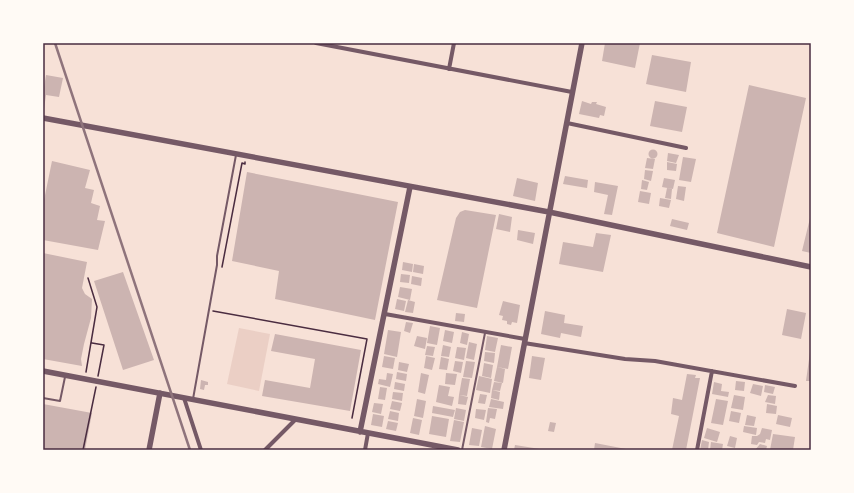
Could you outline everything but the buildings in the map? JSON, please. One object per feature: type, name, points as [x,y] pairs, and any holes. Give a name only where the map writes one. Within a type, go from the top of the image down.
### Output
[{"type":"street","points":[[316,43],[572,92]]},
{"type":"street","points":[[449,69],[454,43]]},
{"type":"street","points":[[504,450],[582,43]]},
{"type":"street","points":[[43,118],[549,212],[811,267]]},
{"type":"street","points":[[566,122],[686,148]]},
{"type":"street","points":[[360,432],[410,187]]},
{"type":"street","points":[[385,314],[625,359],[655,361],[795,386]]},
{"type":"street","points":[[43,371],[458,450]]},
{"type":"street","points":[[697,450],[712,371]]},
{"type":"street","points":[[150,450],[160,393]]},
{"type":"street","points":[[184,398],[201,450]]},
{"type":"street","points":[[266,450],[296,419]]},
{"type":"street","points":[[365,450],[368,433]]},
{"type":"lane","points":[[193,400],[217,266],[216,256],[236,154]]},
{"type":"lane","points":[[462,450],[485,333]]},
{"type":"lane","points":[[43,398],[60,401],[66,375]]},
{"type":"path","points":[[86,372],[97,308],[88,278]]},
{"type":"path","points":[[213,311],[367,339],[352,418]]},
{"type":"path","points":[[83,450],[104,345],[92,343]]},
{"type":"shaded area","points":[[239,328],[270,334],[259,391],[227,384]]},
{"type":"railway","points":[[55,43],[190,450]]}]
